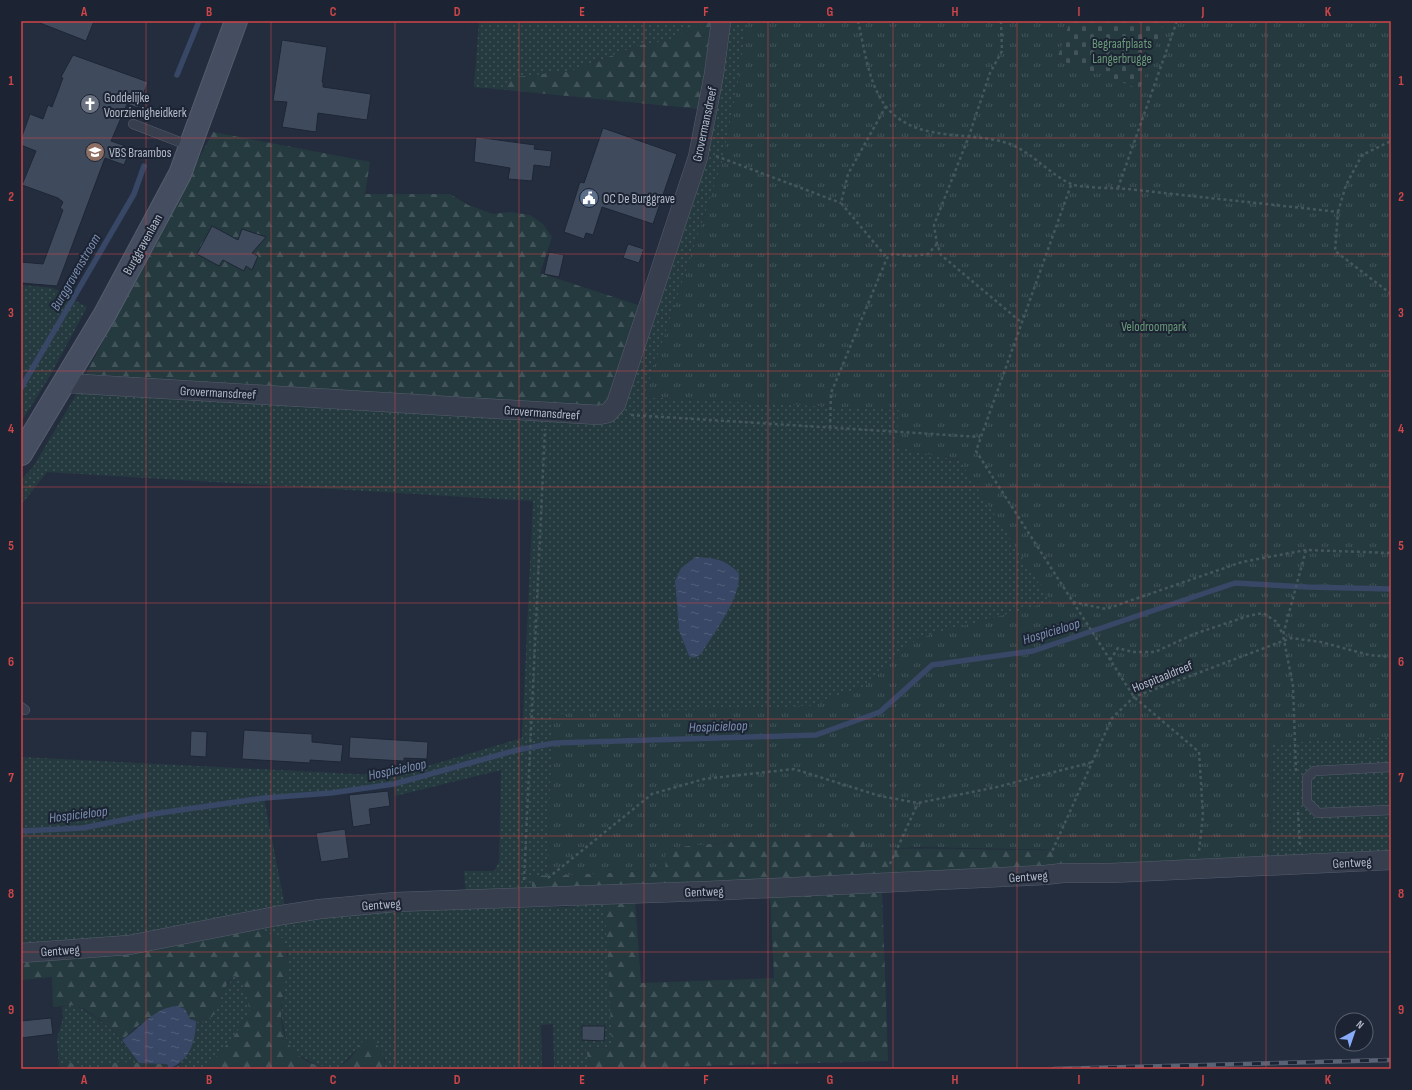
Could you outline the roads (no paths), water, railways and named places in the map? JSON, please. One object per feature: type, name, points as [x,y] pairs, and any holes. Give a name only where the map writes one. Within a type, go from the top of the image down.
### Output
[{"type":"main road","name":"Burggravenlaan","points":[[21,454],[65,383],[77,358],[105,314],[180,174],[236,21]]},
{"type":"street","name":"Grovermansdreef","points":[[65,383],[599,415],[608,413],[616,404],[699,150],[714,74],[721,21]]},
{"type":"street","name":"Gentweg","points":[[21,953],[129,945],[276,916],[320,909],[396,902],[881,883],[1062,873],[1111,873],[1391,860]]},
{"type":"lane","points":[[133,124],[191,146]]},
{"type":"lane","points":[[1391,767],[1314,771],[1307,778],[1307,802],[1318,813],[1391,810]]},
{"type":"water","points":[[696,557],[719,560],[729,565],[739,573],[736,593],[726,615],[701,654],[694,658],[689,656],[679,631],[675,581],[681,568]]},
{"type":"water","points":[[177,1006],[185,1009],[190,1019],[196,1021],[193,1043],[186,1056],[176,1066],[169,1069],[167,1064],[139,1063],[122,1040],[154,1014],[161,1010]]},
{"type":"waterway","name":"Burggravenstroom","points":[[177,75],[199,21]]},
{"type":"waterway","name":"Burggravenstroom","points":[[21,388],[134,194],[144,166]]},
{"type":"waterway","name":"Hospicieloop","points":[[21,831],[83,828],[153,814],[264,798],[331,793],[394,784],[517,750],[555,743],[816,735],[880,712],[932,665],[1033,651],[1235,583],[1307,587],[1391,589]]},
{"type":"railway","points":[[1054,1069],[1391,1060]]},
{"type":"place","name":"Goddelijke Voorzienigheidkerk","points":[[90,104]]},
{"type":"place","name":"VBS Braambos","points":[[95,152]]},
{"type":"place","name":"OC De Burggrave","points":[[589,198]]},
{"type":"park label","name":"Begraafplaats Langerbrugge","points":[[1122,50]]},
{"type":"park label","name":"Velodroompark","points":[[1154,326]]}]
